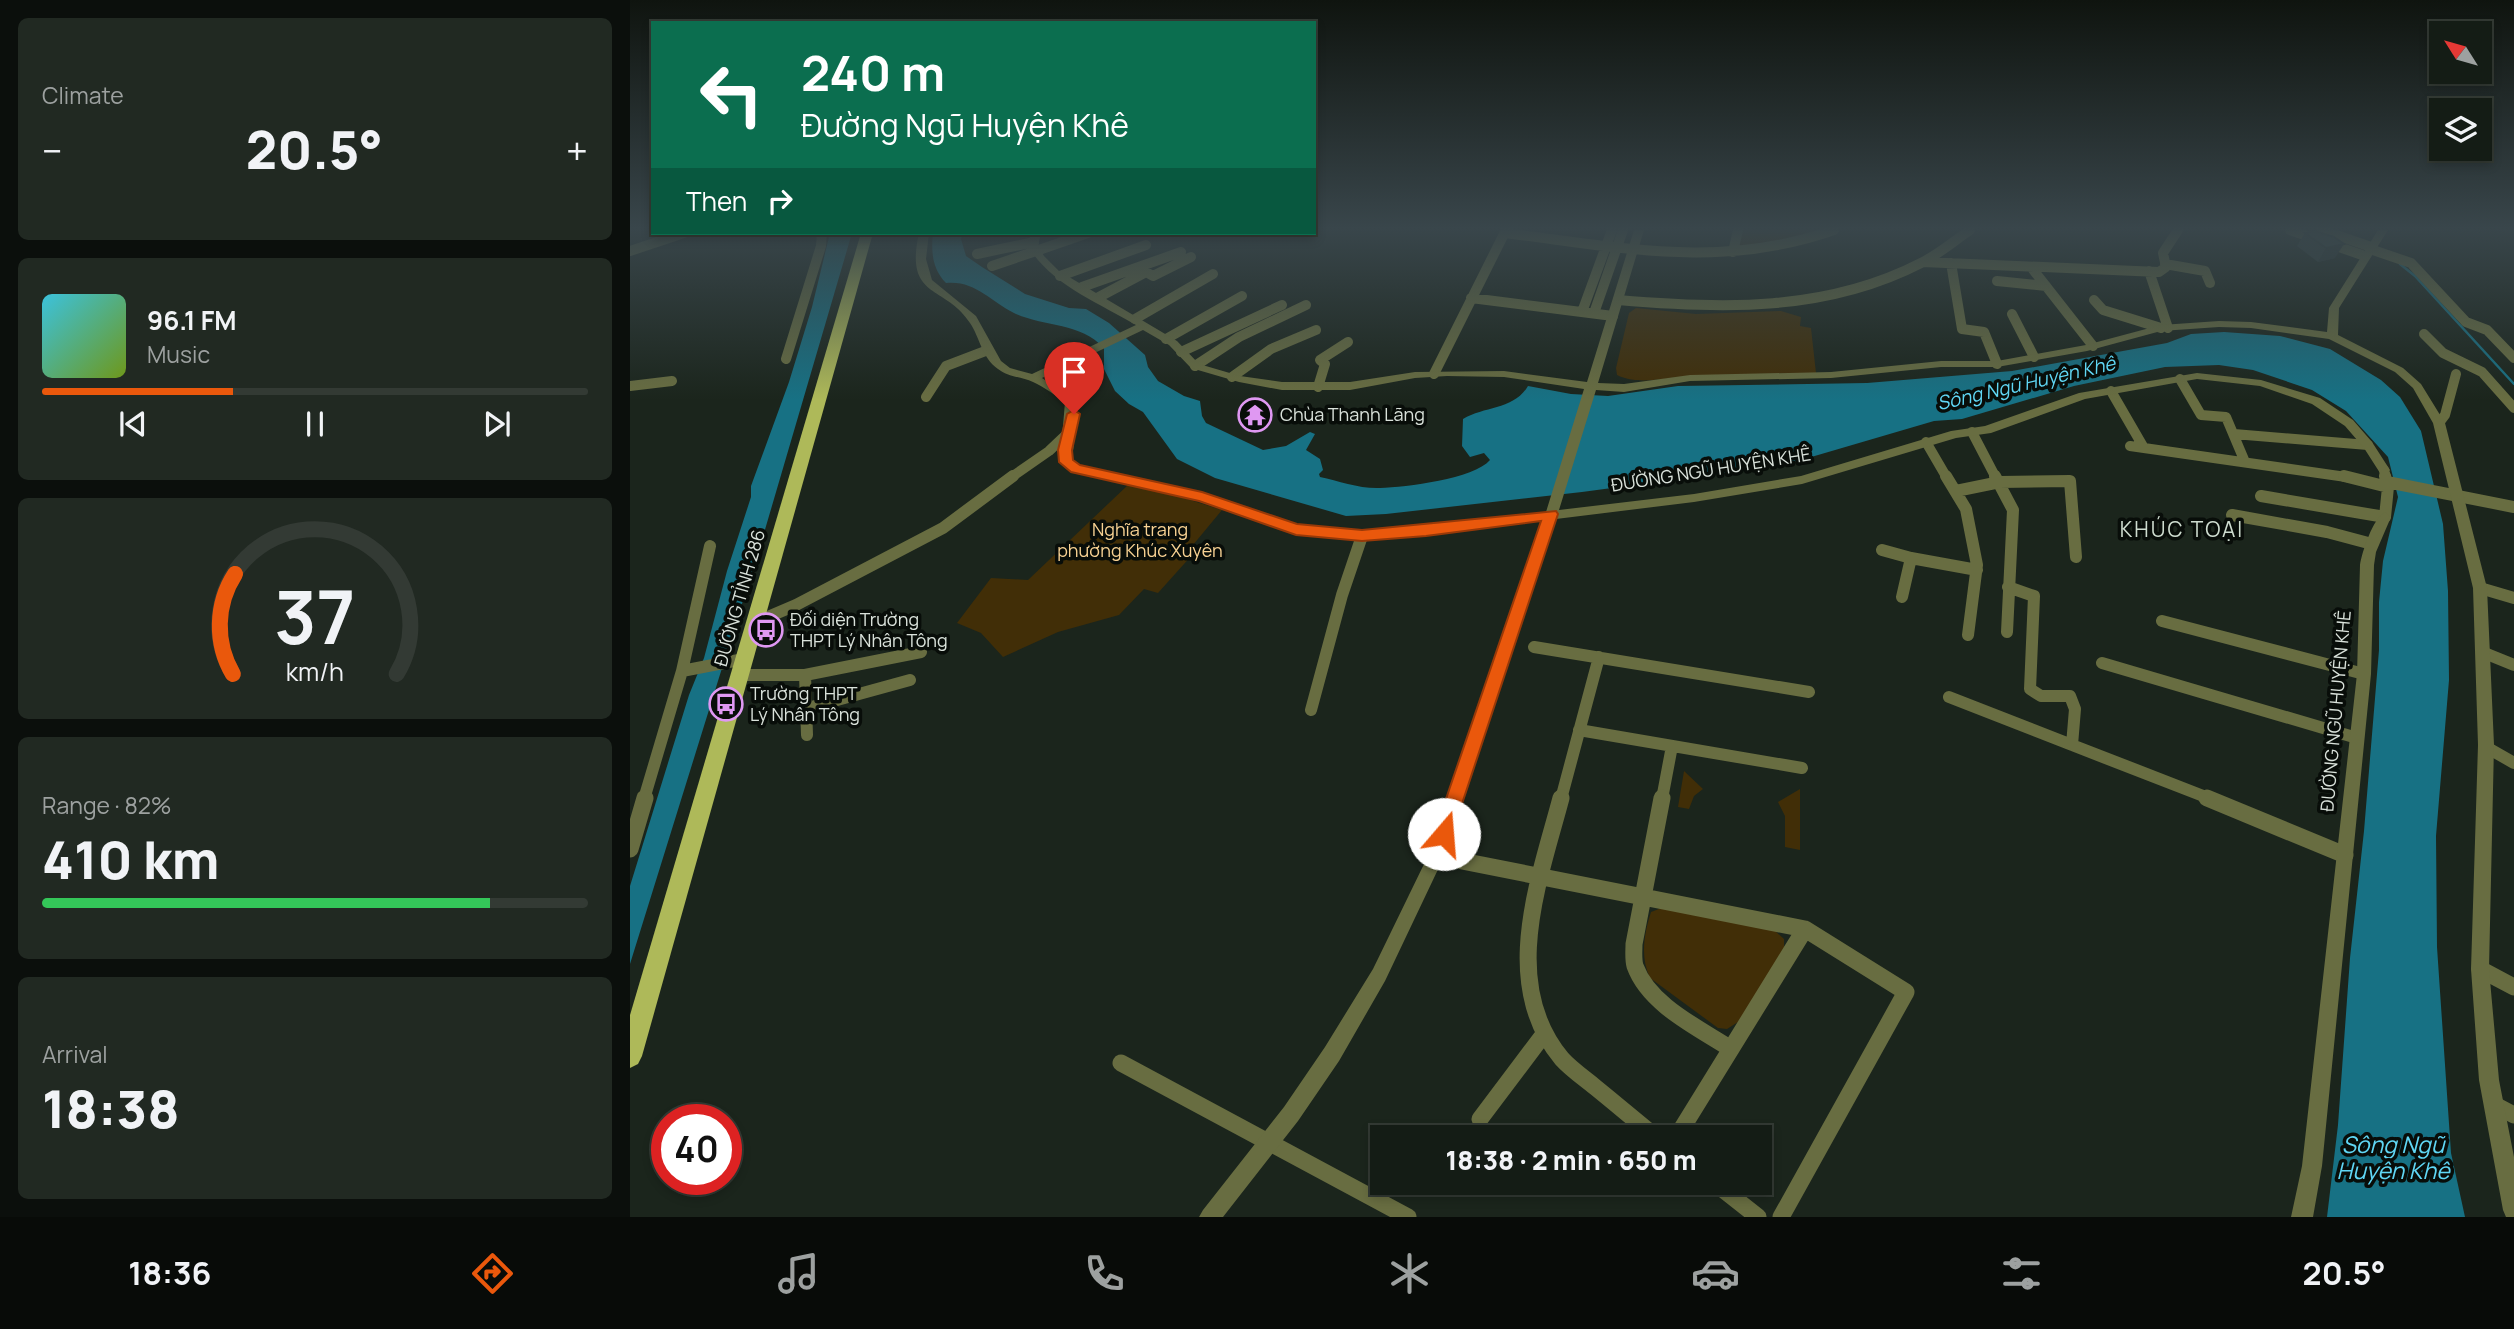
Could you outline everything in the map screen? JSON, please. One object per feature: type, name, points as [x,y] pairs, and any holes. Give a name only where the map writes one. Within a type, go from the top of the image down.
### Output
[{"type":"main road","name":"ĐƯỜNG TỈNH 286","points":[[630,1056],[740,665],[851,287]]},
{"type":"street","points":[[786,359],[808,287]]},
{"type":"street","name":"ĐƯỜNG NGŨ HUYỆN KHÊ","points":[[934,287],[971,316],[994,362],[1006,371],[1032,377],[1071,400],[1074,414],[1068,433],[1066,462],[1076,468],[1202,496],[1296,529],[1362,536],[1426,531],[1694,498],[1802,480],[1926,442],[1987,430],[2083,396],[2197,376],[2234,378],[2300,394],[2329,408],[2349,423],[2368,444],[2386,480],[2385,517],[2372,544],[2367,565],[2364,674],[2312,1166],[2302,1217]]},
{"type":"street","points":[[1100,298],[1120,287]]},
{"type":"street","points":[[1032,377],[1139,324],[1194,287]]},
{"type":"street","points":[[1434,374],[1477,287]]},
{"type":"street","points":[[1582,312],[1591,287]]},
{"type":"street","points":[[1594,313],[1603,287]]},
{"type":"street","points":[[1210,1217],[1269,1143],[1332,1054],[1378,975],[1426,879],[1444,834],[1557,497],[1622,287]]},
{"type":"street","points":[[1618,300],[1737,308],[1791,303],[1863,287]]},
{"type":"street","points":[[1955,287],[1962,329],[1984,332],[1997,364]]},
{"type":"street","points":[[2047,287],[2093,346]]},
{"type":"street","points":[[2153,287],[2165,328]]},
{"type":"street","points":[[2332,336],[2334,308],[2347,287]]},
{"type":"street","points":[[2433,287],[2466,322],[2487,330],[2514,358]]},
{"type":"street","points":[[1082,288],[1166,339],[1195,366],[1270,384],[1350,386],[1434,374],[1504,374],[1591,390],[1637,387],[1690,378],[1831,376],[1941,364],[1997,364],[2093,346],[2165,328],[2252,325],[2332,336],[2373,355],[2407,376],[2417,386],[2439,423],[2480,588],[2486,747],[2480,970],[2488,1080],[2511,1180],[2514,1210]]},
{"type":"street","points":[[1166,339],[1242,296]]},
{"type":"street","points":[[1471,298],[1613,316]]},
{"type":"street","points":[[2094,300],[2103,310],[2165,328]]},
{"type":"street","points":[[1181,352],[1282,305]]},
{"type":"street","points":[[1195,366],[1239,337],[1285,318],[1306,305]]},
{"type":"street","points":[[1221,308],[1248,320]]},
{"type":"street","points":[[2012,314],[2034,357]]},
{"type":"street","points":[[1232,377],[1284,341],[1316,330]]},
{"type":"street","points":[[2424,334],[2443,353],[2482,372],[2514,408]]},
{"type":"street","points":[[1318,387],[1325,364],[1320,360],[1348,342]]},
{"type":"street","points":[[926,397],[946,366],[988,350]]},
{"type":"street","points":[[2439,423],[2445,415],[2456,374]]},
{"type":"street","points":[[2180,379],[2201,415],[2226,417],[2245,462]]},
{"type":"street","points":[[630,386],[672,381]]},
{"type":"street","points":[[2111,391],[2144,448]]},
{"type":"street","points":[[1972,432],[2013,510],[2007,632]]},
{"type":"street","points":[[754,622],[796,605],[943,528],[971,505],[1049,451],[1068,433]]},
{"type":"street","points":[[2234,434],[2368,444]]},
{"type":"street","points":[[1926,442],[1966,509],[1977,570],[1968,635]]},
{"type":"street","points":[[2130,446],[2386,480],[2514,507]]},
{"type":"street","points":[[1956,491],[2000,482],[2070,481],[2076,557]]},
{"type":"street","points":[[2261,496],[2385,517]]},
{"type":"street","points":[[2232,515],[2327,532],[2372,544]]},
{"type":"street","points":[[1311,710],[1342,595],[1362,536]]},
{"type":"street","points":[[630,849],[687,670],[710,546]]},
{"type":"street","points":[[1882,550],[1977,570]]},
{"type":"street","points":[[1902,597],[1911,558]]},
{"type":"street","points":[[2008,587],[2034,596],[2030,689],[2041,696],[2070,696],[2075,709],[2072,745]]},
{"type":"street","points":[[2480,588],[2514,598]]},
{"type":"street","points":[[2162,621],[2364,674]]},
{"type":"street","points":[[1534,647],[1809,692]]},
{"type":"street","points":[[687,670],[740,665],[805,675],[921,652]]},
{"type":"street","points":[[2483,652],[2514,665]]},
{"type":"street","points":[[1599,657],[1540,877],[1530,925],[1527,975],[1544,1034],[1572,1068],[1641,1125]]},
{"type":"street","points":[[2102,663],[2357,738]]},
{"type":"street","points":[[805,675],[807,735]]},
{"type":"street","points":[[808,708],[910,680]]},
{"type":"street","points":[[1949,697],[2147,773],[2345,855]]},
{"type":"street","points":[[1579,730],[1802,768]]},
{"type":"street","points":[[1672,746],[1642,896],[1634,944],[1634,964],[1643,983],[1657,997],[1731,1049]]},
{"type":"street","points":[[2486,747],[2514,764]]},
{"type":"street","points":[[1462,861],[1805,929],[1906,992],[1782,1217]]},
{"type":"street","points":[[1684,1125],[1805,929]]},
{"type":"street","points":[[2480,970],[2514,987]]},
{"type":"street","points":[[1480,1119],[1544,1034]]},
{"type":"street","points":[[1121,1063],[1408,1217]]},
{"type":"street","points":[[2493,1104],[2514,1115]]},
{"type":"street","points":[[1730,1195],[1758,1217]]},
{"type":"green space","points":[[1636,308],[1696,314],[1781,311],[1801,317],[1800,326],[1811,328],[1816,373],[1644,380],[1617,375],[1616,368],[1629,313]]},
{"type":"green space","name":"Nghĩa trang phường Khúc Xuyên","points":[[1129,484],[1222,510],[1188,551],[1193,554],[1158,593],[1144,589],[1119,615],[1058,632],[1003,657],[981,633],[957,623],[991,578],[1028,580]]},
{"type":"green space","points":[[1684,771],[1703,789],[1694,796],[1689,809],[1678,807]]},
{"type":"green space","points":[[1800,789],[1800,850],[1785,847],[1785,816],[1778,802]]},
{"type":"green space","points":[[1664,907],[1774,930],[1784,939],[1784,953],[1738,1022],[1727,1029],[1718,1028],[1650,978],[1644,954],[1646,929],[1651,912]]},
{"type":"water","points":[[817,287],[836,287],[764,533],[630,964],[630,886],[689,695],[704,658],[727,571],[751,497],[751,486],[789,382]]},
{"type":"water","name":"Sông Ngũ Huyện Khê","points":[[970,287],[1014,287],[1025,294],[1069,308],[1086,309],[1109,323],[1145,355],[1148,367],[1158,381],[1184,396],[1200,401],[1206,423],[1263,450],[1286,446],[1310,432],[1315,434],[1306,450],[1320,459],[1323,470],[1319,474],[1320,477],[1380,488],[1422,484],[1455,477],[1482,467],[1490,460],[1484,453],[1470,457],[1462,446],[1463,419],[1507,404],[1522,394],[1528,386],[1571,394],[1608,396],[1678,386],[1867,383],[2012,371],[2167,343],[2191,334],[2224,332],[2280,336],[2330,349],[2381,380],[2400,397],[2421,431],[2443,524],[2448,591],[2449,680],[2436,836],[2437,947],[2451,1153],[2465,1217],[2327,1217],[2338,1125],[2350,958],[2364,831],[2379,650],[2379,602],[2383,561],[2398,497],[2388,457],[2346,411],[2312,390],[2253,370],[2219,365],[2165,367],[2074,386],[1962,419],[1934,421],[1784,465],[1582,492],[1346,516],[1215,478],[1177,459],[1143,412],[1115,391],[1104,369],[1104,348],[1073,329],[1014,313]]},
{"type":"waterway","points":[[2425,287],[2514,384]]},
{"type":"place","name":"Chùa Thanh Lãng","points":[[1255,415]]},
{"type":"place","name":"Đối diện Trường THPT Lý Nhân Tông","points":[[766,630]]},
{"type":"place","name":"Trường THPT Lý Nhân Tông","points":[[726,704]]},
{"type":"district","name":"KHÚC TOẠI","points":[[2182,530]]},
{"type":"route","points":[[1074,414],[1065,450],[1066,462],[1076,468],[1202,496],[1296,529],[1362,536],[1426,531],[1551,514],[1444,834]]}]
